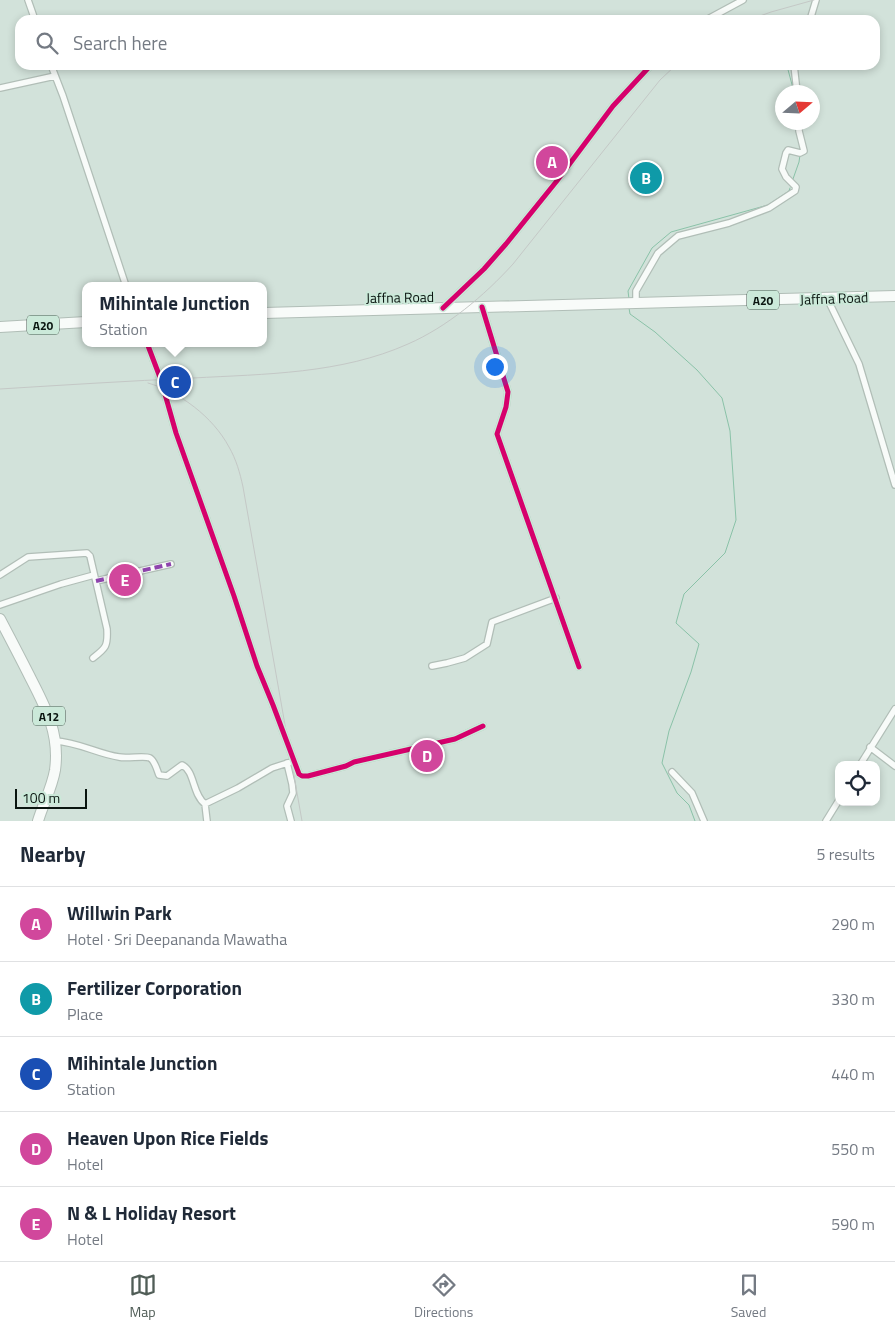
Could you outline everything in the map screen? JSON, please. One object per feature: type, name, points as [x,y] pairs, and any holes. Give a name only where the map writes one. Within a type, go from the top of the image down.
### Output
[{"type":"highway","name":"Jaffna Road","points":[[267,312],[895,296]]},
{"type":"highway","name":"A20","points":[[0,327],[82,322]]},
{"type":"highway","name":"A12","points":[[0,619],[45,706],[55,741],[55,771],[38,821]]},
{"type":"street","points":[[28,0],[33,15]]},
{"type":"street","points":[[715,15],[742,0]]},
{"type":"street","points":[[812,15],[816,0]]},
{"type":"street","points":[[53,70],[125,282]]},
{"type":"street","points":[[443,308],[484,269],[506,244],[556,182],[613,106],[645,70]]},
{"type":"street","points":[[795,70],[796,85]]},
{"type":"street","points":[[0,88],[55,76]]},
{"type":"street","points":[[631,303],[658,253],[678,236],[729,223],[769,208],[795,191],[796,187],[786,177],[782,169],[788,150],[798,153],[804,151],[799,130]]},
{"type":"street","points":[[827,298],[860,364],[895,485]]},
{"type":"street","points":[[482,307],[508,392],[506,407],[498,434],[579,667]]},
{"type":"street","points":[[149,347],[161,380],[176,433],[257,666],[273,705],[290,762],[293,793],[287,806],[291,821]]},
{"type":"street","points":[[0,575],[28,557],[87,552],[90,556],[108,639],[106,648],[93,658]]},
{"type":"street","points":[[0,605],[61,584],[171,564]]},
{"type":"street","points":[[432,666],[465,658],[487,644],[492,622],[556,598]]},
{"type":"street","points":[[862,761],[895,709]]},
{"type":"street","points":[[290,762],[300,775],[308,776],[354,762],[455,739],[483,726]]},
{"type":"street","points":[[55,741],[70,743],[119,757],[148,757],[152,759],[160,775],[167,776],[182,766],[186,767],[199,800],[205,804],[207,821]]},
{"type":"street","points":[[870,747],[895,766]]},
{"type":"street","points":[[205,804],[238,788],[272,768],[290,762]]},
{"type":"street","points":[[672,772],[692,793],[704,821]]},
{"type":"street","points":[[826,821],[835,806]]},
{"type":"waterway","points":[[788,70],[792,85]]},
{"type":"waterway","points":[[793,179],[800,155]]},
{"type":"waterway","points":[[629,299],[628,291],[652,248],[671,232],[768,205],[789,191],[790,188]]},
{"type":"waterway","points":[[629,308],[630,314],[655,332],[697,370],[722,398],[730,431],[736,520],[725,553],[684,594],[676,623],[699,644],[691,672],[669,731],[662,763],[677,793],[689,805],[695,821]]},
{"type":"railway","points":[[763,15],[814,0]]},
{"type":"railway","points":[[0,389],[302,371],[330,367],[382,354],[423,337],[464,310],[502,276],[660,80],[671,70]]},
{"type":"railway","points":[[148,383],[183,399],[205,416],[222,436],[238,466],[302,821]]},
{"type":"marked path","points":[[96,581],[171,564]]},
{"type":"cycle path","points":[[443,308],[484,269],[506,244],[556,182],[613,106],[646,70]]},
{"type":"cycle path","points":[[482,307],[508,392],[506,407],[497,434],[579,667]]},
{"type":"cycle path","points":[[149,347],[161,380],[176,433],[257,666],[299,774],[308,776],[354,762],[455,739],[483,726]]},
{"type":"place","name":"Willwin Park","points":[[552,162]]},
{"type":"place","name":"Fertilizer Corporation","points":[[646,178]]},
{"type":"place","name":"Mihintale Junction","points":[[175,382]]},
{"type":"place","name":"N & L Holiday Resort","points":[[125,580]]},
{"type":"place","name":"Heaven Upon Rice Fields","points":[[427,756]]}]
